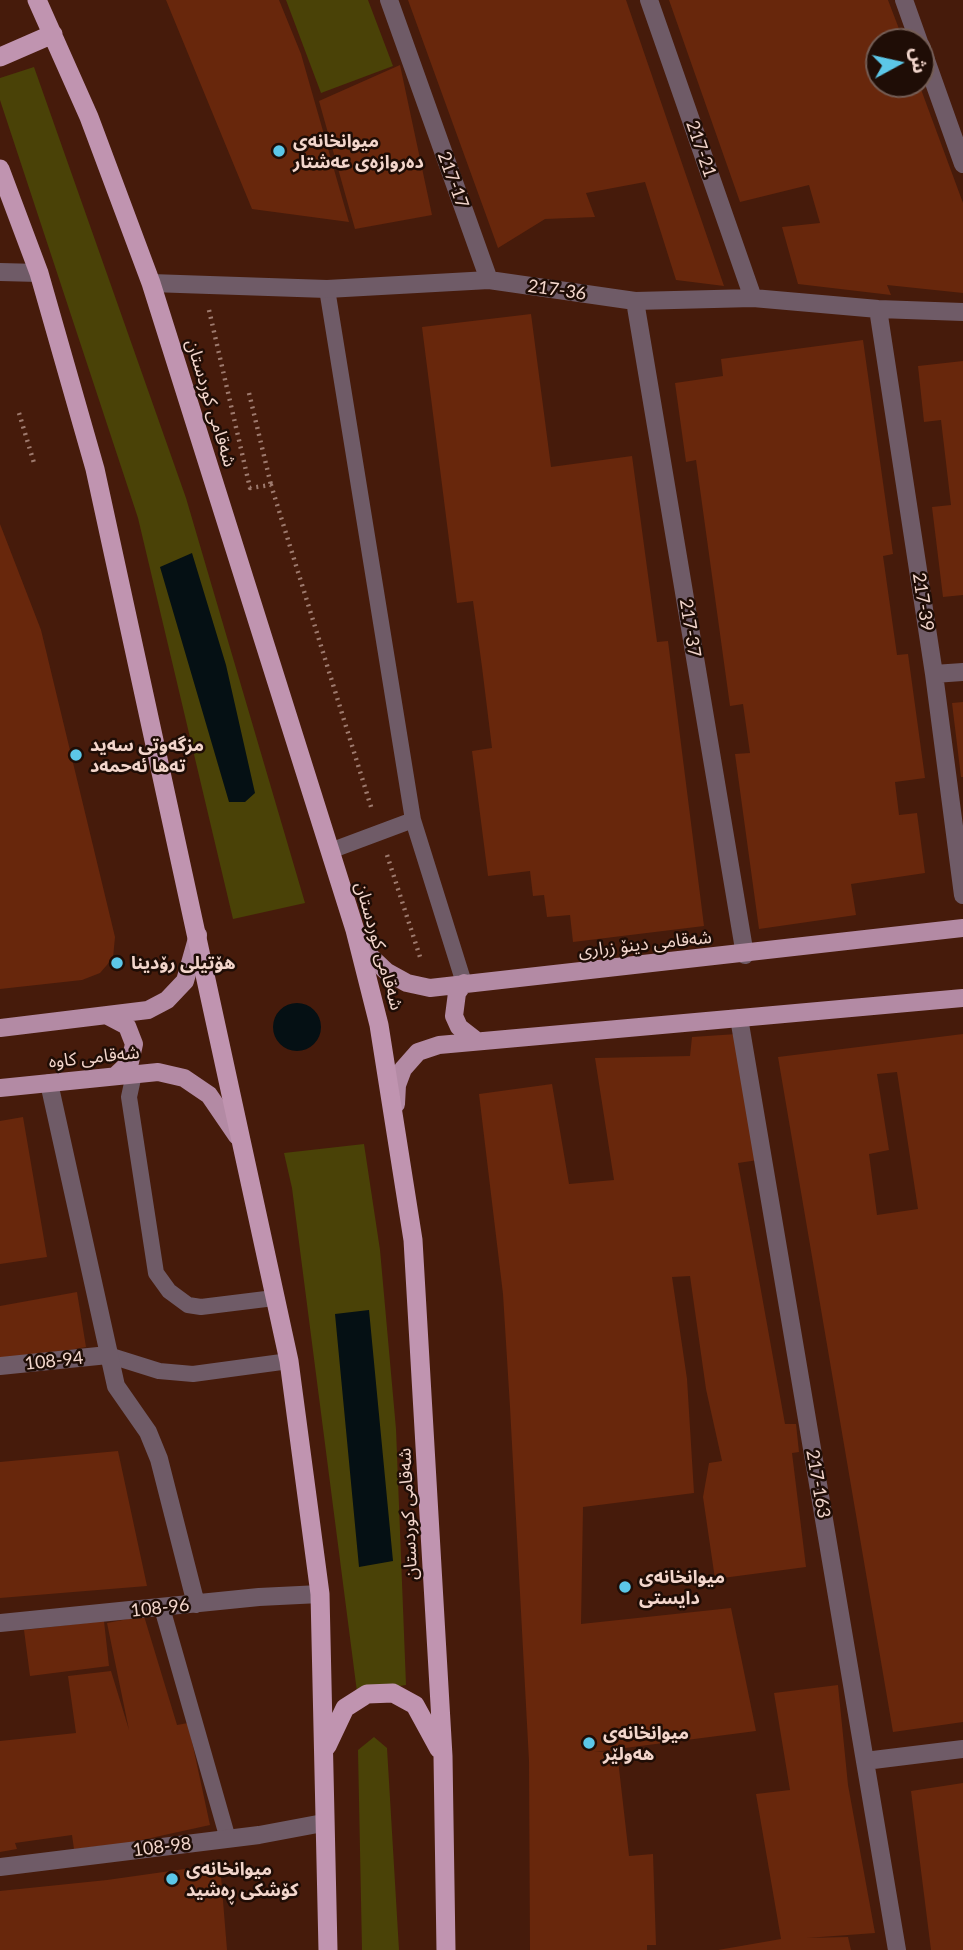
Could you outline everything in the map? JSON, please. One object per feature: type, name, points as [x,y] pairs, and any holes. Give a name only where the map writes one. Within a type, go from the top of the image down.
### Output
[{"type":"highway","name":"شەقامی کوردستان","points":[[37,0],[89,117],[151,283],[355,930],[379,1025],[413,1240],[443,1756],[446,1950]]},
{"type":"highway","points":[[0,57],[52,34]]},
{"type":"highway","points":[[0,169],[39,273],[95,468],[289,1362],[320,1594],[328,1950]]},
{"type":"highway","points":[[324,1751],[345,1708],[367,1694],[393,1693],[415,1705],[443,1756]]},
{"type":"main road","name":"شەقامی دینۆ زراری","points":[[355,930],[370,956],[387,972],[407,984],[430,988],[745,955],[963,928]]},
{"type":"main road","points":[[0,1028],[148,1010],[167,1000],[185,981],[198,935]]},
{"type":"main road","points":[[464,983],[457,993],[454,1016],[459,1027],[477,1041]]},
{"type":"main road","points":[[395,1118],[397,1085],[403,1069],[418,1052],[439,1045],[963,998]]},
{"type":"main road","points":[[108,1016],[127,1027],[134,1044],[130,1062],[115,1076]]},
{"type":"main road","name":"شەقامی کاوە","points":[[0,1088],[158,1072],[171,1075],[184,1079],[209,1095],[228,1118],[243,1146]]},
{"type":"street","name":"217-17","points":[[389,0],[489,280]]},
{"type":"street","name":"217-21","points":[[649,0],[753,298]]},
{"type":"street","points":[[904,0],[914,28]]},
{"type":"street","points":[[935,86],[963,164]]},
{"type":"street","points":[[0,272],[39,273]]},
{"type":"street","name":"217-36","points":[[151,283],[327,289],[489,280],[635,301],[753,298],[877,309],[963,312]]},
{"type":"street","name":"217-37","points":[[635,301],[745,955]]},
{"type":"street","name":"217-39","points":[[877,309],[934,674],[963,895]]},
{"type":"street","points":[[934,674],[963,672]]},
{"type":"street","name":"217-163","points":[[739,1018],[897,1950]]},
{"type":"street","points":[[48,1083],[116,1386],[148,1432],[159,1459],[196,1605]]},
{"type":"street","name":"108-94","points":[[0,1366],[108,1355]]},
{"type":"street","name":"108-96","points":[[0,1623],[320,1594]]},
{"type":"street","points":[[864,1761],[963,1749]]},
{"type":"street","name":"108-98","points":[[0,1867],[228,1839],[324,1823]]},
{"type":"lane","points":[[327,289],[413,820],[464,983]]},
{"type":"lane","points":[[330,851],[413,820]]},
{"type":"lane","points":[[134,1074],[129,1097],[156,1273],[169,1291],[188,1305],[201,1307],[274,1298]]},
{"type":"lane","points":[[108,1355],[159,1371],[192,1374],[289,1362]]},
{"type":"lane","points":[[162,1608],[228,1839]]},
{"type":"path","points":[[203,284],[250,488],[271,485]]},
{"type":"path","points":[[249,393],[271,485],[430,988]]},
{"type":"path","points":[[19,413],[34,463]]},
{"type":"shaded area","points":[[286,0],[368,0],[393,66],[321,93]]},
{"type":"shaded area","points":[[34,67],[186,498],[305,903],[233,919],[138,518],[0,100],[0,78]]},
{"type":"shaded area","points":[[192,553],[226,665],[255,793],[245,802],[229,802],[160,567]]},
{"type":"shaded area","points":[[297,1003],[314,1010],[321,1027],[314,1044],[297,1051],[280,1044],[273,1027],[280,1010]]},
{"type":"shaded area","points":[[364,1144],[380,1250],[396,1429],[406,1685],[357,1692],[292,1188],[284,1153]]},
{"type":"shaded area","points":[[369,1310],[393,1561],[359,1567],[335,1314]]},
{"type":"shaded area","points":[[374,1737],[387,1748],[399,1950],[362,1950],[358,1750]]},
{"type":"building","name":"میوانخانەی دەروازەی عەشتار","points":[[166,0],[279,0],[301,54],[349,222],[252,209]]},
{"type":"building","points":[[408,0],[626,0],[724,286],[676,280],[645,182],[586,193],[595,217],[545,219],[498,248]]},
{"type":"building","points":[[669,0],[888,0],[899,28],[865,28],[865,98],[924,98],[963,203],[963,293],[887,285],[891,295],[798,284],[782,227],[820,223],[809,185],[740,202]]},
{"type":"building","points":[[400,65],[432,215],[355,229],[319,101]]},
{"type":"building","points":[[531,314],[551,467],[632,456],[657,642],[668,641],[704,926],[573,942],[570,915],[547,917],[544,895],[533,896],[530,871],[488,876],[472,751],[492,748],[473,601],[457,603],[422,327]]},
{"type":"building","points":[[863,340],[893,554],[883,556],[897,655],[908,654],[925,778],[895,782],[899,815],[917,813],[925,873],[851,884],[856,915],[759,929],[735,754],[750,753],[743,704],[730,706],[696,460],[686,462],[675,383],[723,376],[721,359]]},
{"type":"building","points":[[963,361],[963,595],[943,597],[932,507],[951,505],[941,420],[924,422],[918,366]]},
{"type":"building","points":[[0,524],[41,630],[115,937],[113,958],[100,973],[82,980],[0,989]]},
{"type":"building","points":[[963,702],[963,777],[961,777],[952,703]]},
{"type":"building","points":[[737,1034],[758,1160],[738,1163],[785,1424],[796,1424],[799,1452],[792,1453],[806,1567],[715,1579],[703,1497],[709,1463],[722,1461],[706,1389],[690,1276],[672,1277],[687,1379],[694,1493],[583,1507],[581,1624],[731,1608],[756,1731],[594,1752],[617,1751],[629,1856],[653,1854],[656,1945],[647,1945],[647,1950],[530,1950],[529,1761],[510,1407],[503,1294],[479,1094],[552,1084],[569,1184],[614,1180],[595,1058],[690,1056],[692,1037]]},
{"type":"building","points":[[963,1034],[963,1722],[893,1732],[778,1057]],"holes":[[[897,1072],[918,1209],[877,1215],[869,1154],[889,1150],[877,1074]]]},
{"type":"building","points":[[23,1117],[47,1257],[0,1264],[0,1121]]},
{"type":"building","points":[[77,1292],[86,1347],[0,1362],[0,1306]]},
{"type":"building","points":[[118,1451],[147,1586],[0,1598],[0,1462]]},
{"type":"building","points":[[144,1616],[177,1725],[188,1723],[210,1825],[128,1843],[74,1849],[72,1835],[15,1843],[17,1849],[0,1852],[0,1741],[76,1733],[68,1676],[111,1671],[129,1730],[107,1623]]},
{"type":"building","points":[[104,1621],[109,1666],[30,1676],[24,1630]]},
{"type":"building","points":[[838,1685],[848,1785],[875,1933],[807,1938],[848,1937],[851,1950],[718,1950],[781,1939],[756,1794],[790,1790],[774,1693]]},
{"type":"building","points":[[963,1783],[963,1950],[931,1950],[911,1791]]},
{"type":"building","points":[[220,1864],[227,1950],[0,1950],[0,1891],[107,1880]]},
{"type":"place","name":"میوانخانەی دەروازەی عەشتار","points":[[279,151]]},
{"type":"place","name":"مزگەوتی سەید تەها ئەحمەد","points":[[76,755]]},
{"type":"place","name":"هۆتیلی رۆدینا","points":[[117,963]]},
{"type":"place","name":"میوانخانەی دایستی","points":[[625,1587]]},
{"type":"place","name":"میوانخانەی هەولێر","points":[[589,1743]]},
{"type":"place","name":"میوانخانەی کۆشکی ڕەشید","points":[[172,1879]]}]
